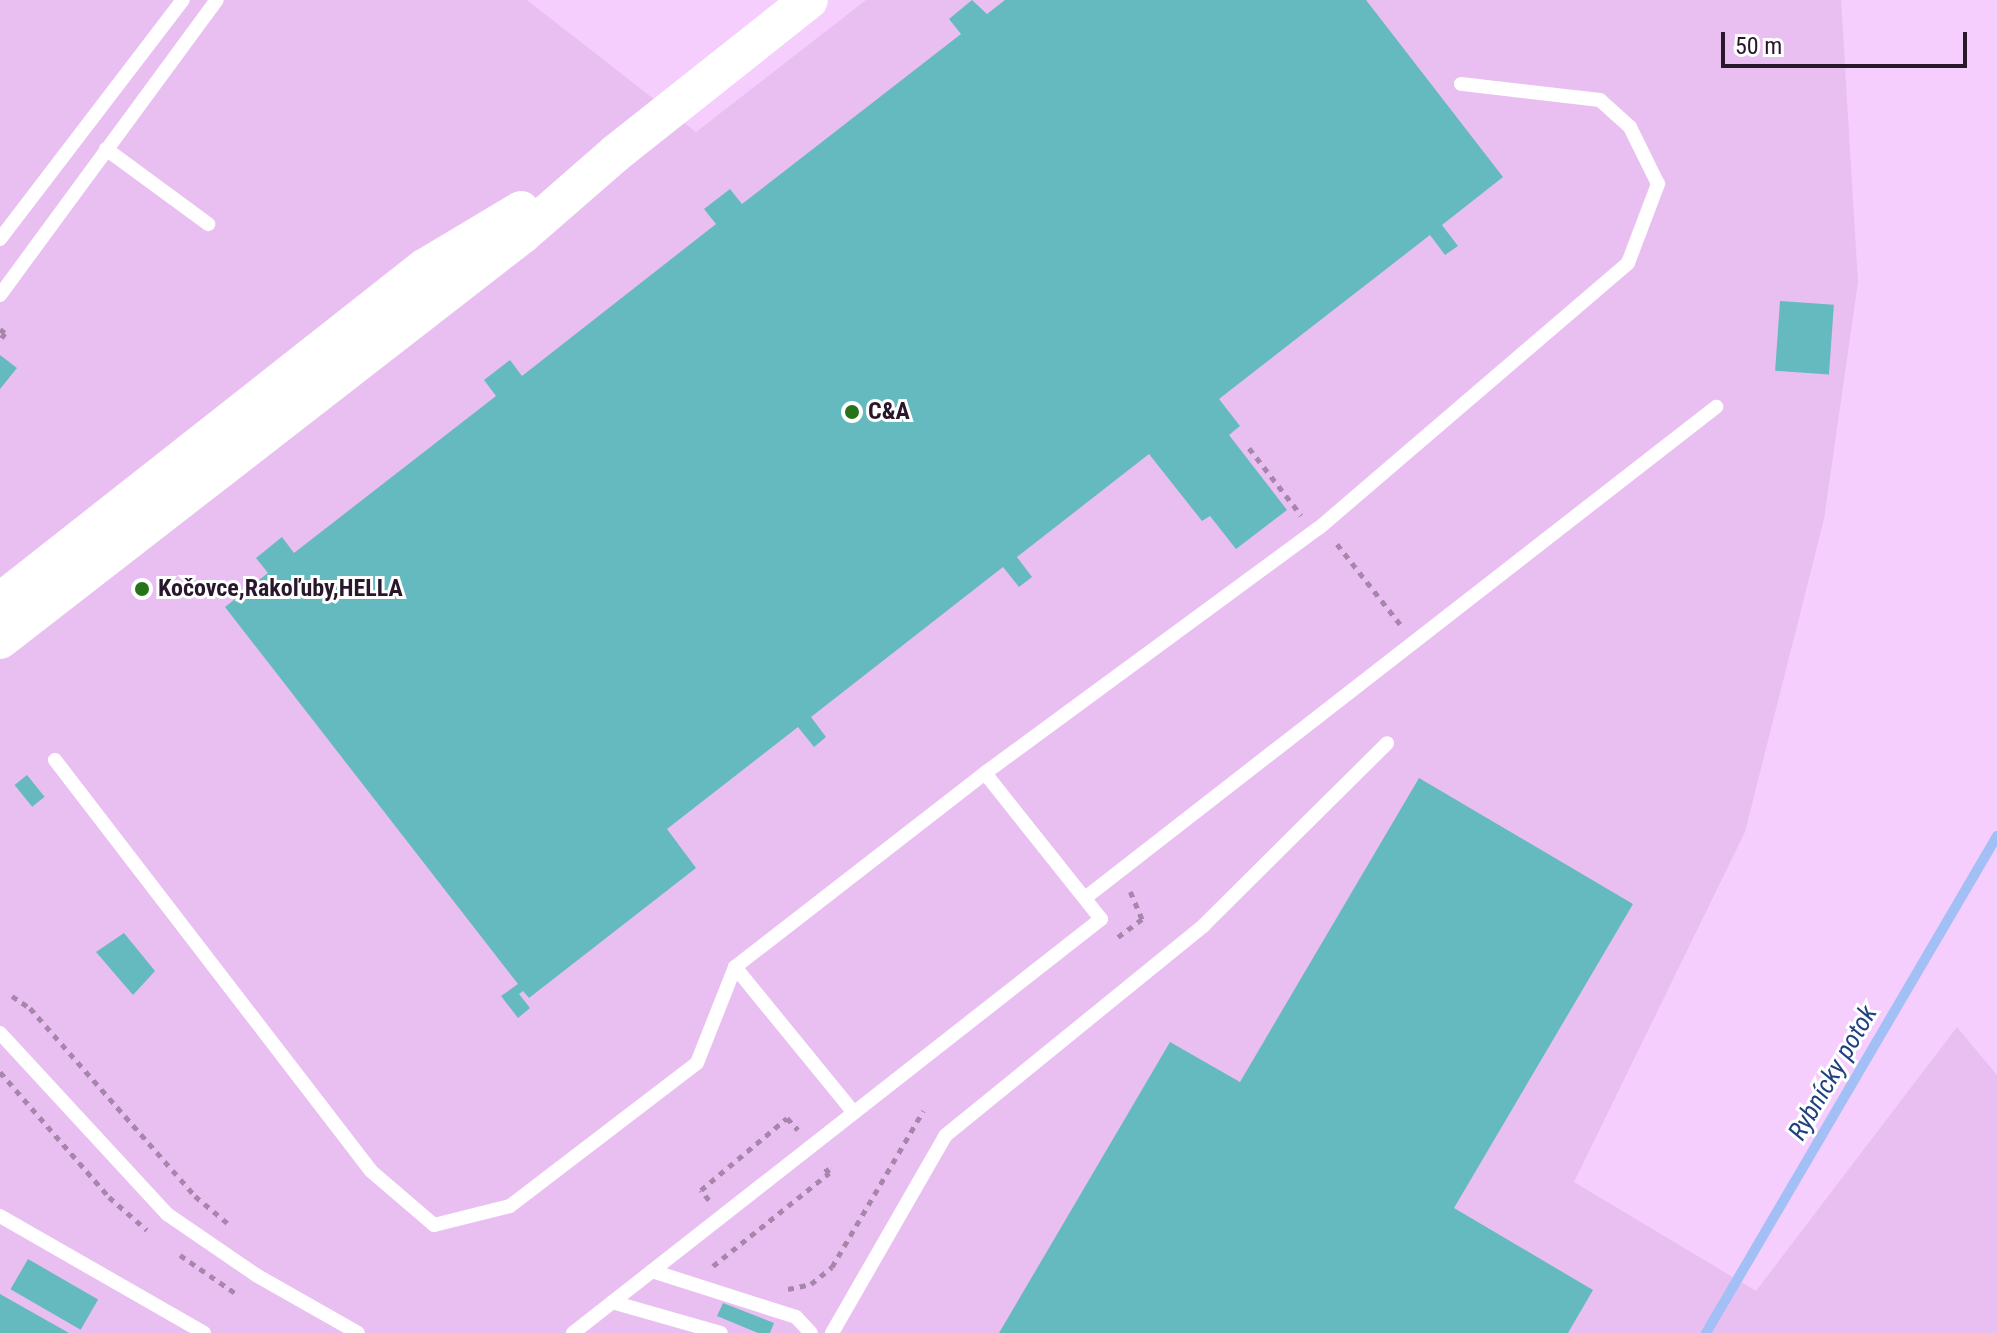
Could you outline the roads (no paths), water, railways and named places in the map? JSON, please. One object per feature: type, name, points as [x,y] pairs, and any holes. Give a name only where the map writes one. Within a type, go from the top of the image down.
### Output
[{"type":"main road","points":[[0,640],[522,235],[616,153],[809,0]]},
{"type":"main road","points":[[0,602],[424,268],[616,153]]},
{"type":"lane","points":[[0,239],[183,0]]},
{"type":"lane","points":[[0,295],[217,0]]},
{"type":"lane","points":[[55,760],[371,1171],[434,1225],[510,1206],[697,1063],[735,967],[985,773],[1319,528],[1628,263],[1658,184],[1630,127],[1600,100],[1461,84]]},
{"type":"lane","points":[[106,149],[208,224]]},
{"type":"lane","points":[[1085,898],[1716,407]]},
{"type":"lane","points":[[832,1333],[946,1135],[1204,925],[1387,743]]},
{"type":"lane","points":[[573,1333],[1101,919],[985,773]]},
{"type":"lane","points":[[735,967],[854,1113]]},
{"type":"lane","points":[[0,1033],[167,1214],[256,1275],[358,1333]]},
{"type":"lane","points":[[0,1216],[204,1333]]},
{"type":"lane","points":[[652,1271],[796,1317],[811,1333]]},
{"type":"lane","points":[[612,1302],[721,1333]]},
{"type":"waterway","name":"Rybnícky potok","points":[[1706,1333],[1997,836]]},
{"type":"place","name":"C&A","points":[[852,412]]},
{"type":"place","name":"Kočovce,Rakoľuby,HELLA","points":[[142,589]]}]
